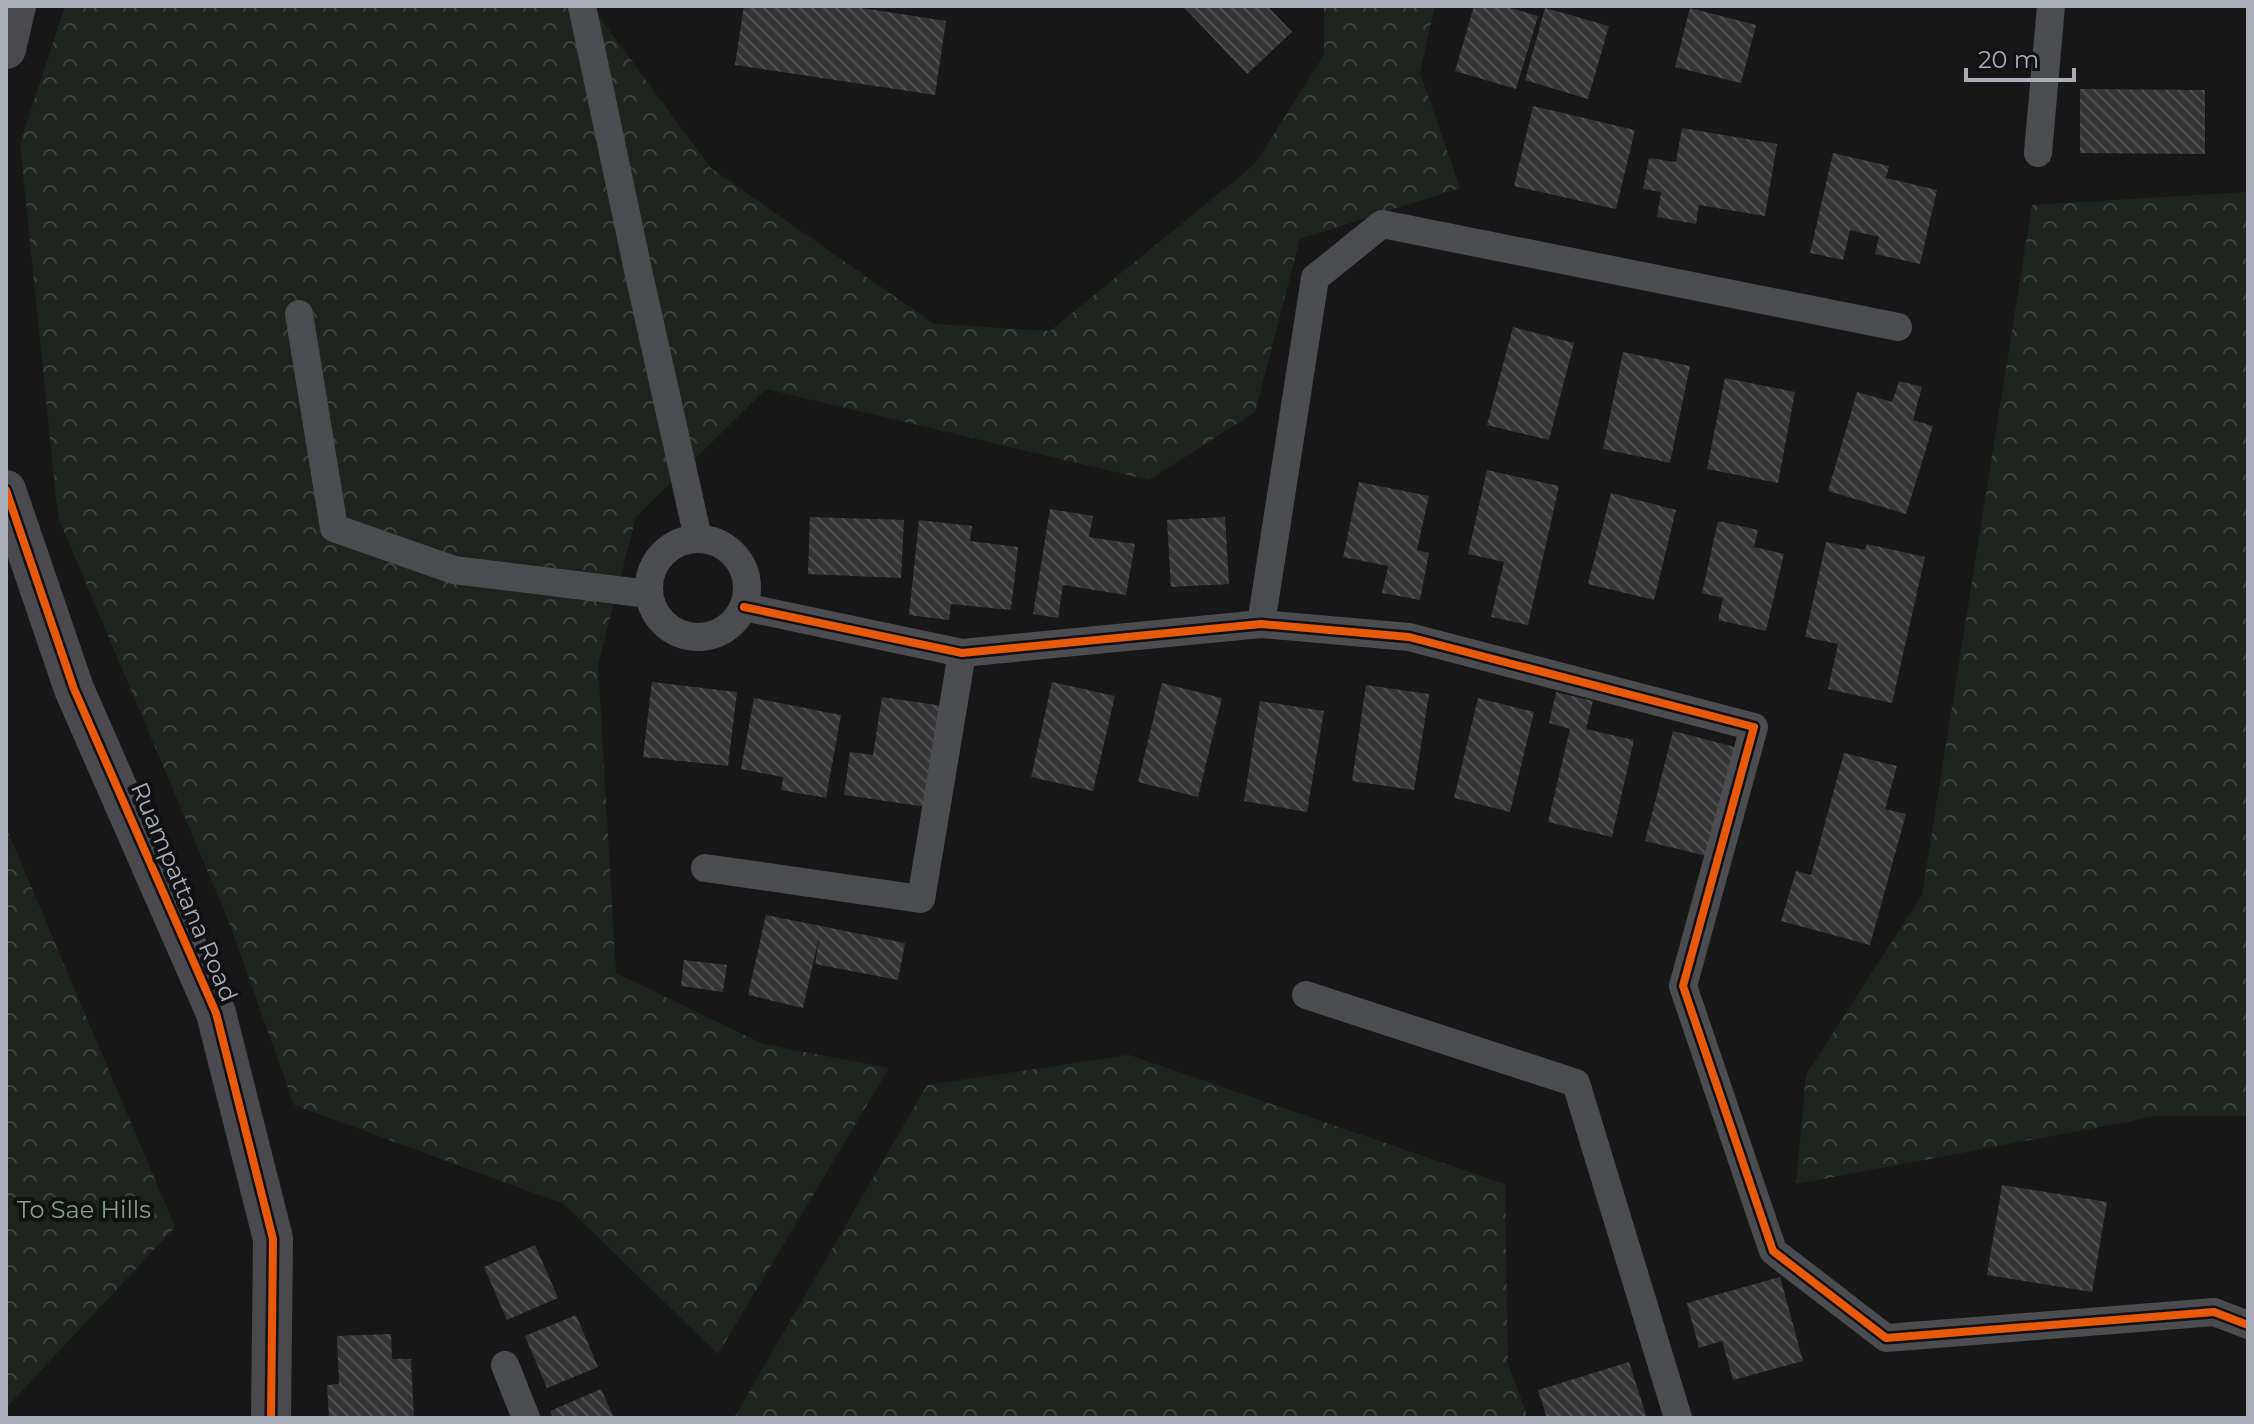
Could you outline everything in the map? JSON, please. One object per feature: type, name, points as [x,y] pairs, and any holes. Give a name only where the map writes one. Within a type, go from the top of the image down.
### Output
[{"type":"street","points":[[6,49],[16,6]]},
{"type":"street","points":[[582,6],[698,538]]},
{"type":"street","points":[[2038,153],[2051,6]]},
{"type":"street","points":[[1261,624],[1315,278],[1382,224],[1898,327]]},
{"type":"street","points":[[299,314],[334,528],[454,570],[649,594]]},
{"type":"street","name":"Ruampattana Road","points":[[6,490],[74,689],[216,1013],[273,1239],[271,1418]]},
{"type":"street","points":[[698,538],[716,542],[732,551],[742,566],[748,586],[744,607],[727,628],[697,638],[678,633],[663,623],[653,609],[649,594],[649,577],[657,560],[680,542],[698,538]]},
{"type":"street","points":[[744,607],[962,653],[1261,624],[1409,637],[1754,727],[1683,986],[1773,1251],[1886,1338],[2214,1312],[2248,1325]]},
{"type":"street","points":[[705,868],[921,899],[962,653]]},
{"type":"street","points":[[1306,995],[1576,1083],[1678,1418]]},
{"type":"street","points":[[505,1365],[526,1418]]},
{"type":"green space","points":[[65,6],[591,6],[711,168],[934,324],[1050,331],[1255,164],[1324,55],[1324,6],[1435,6],[1420,73],[1460,188],[1300,239],[1255,412],[1149,480],[766,389],[636,517],[598,664],[616,973],[763,1044],[889,1068],[718,1354],[564,1204],[294,1105],[229,922],[58,517],[20,144]]},
{"type":"green space","points":[[2248,192],[2248,1116],[2158,1116],[1796,1184],[1806,1075],[1922,895],[2032,205]]},
{"type":"green space","name":"To Sae Hills","points":[[6,827],[175,1227],[6,1408]]},
{"type":"green space","points":[[1129,1055],[1505,1184],[1508,1364],[1528,1418],[734,1418],[927,1085]]},
{"type":"building","points":[[744,6],[849,6],[946,21],[935,95],[735,65]]},
{"type":"building","points":[[1183,6],[1267,6],[1292,32],[1247,74]]},
{"type":"building","points":[[1474,6],[1504,6],[1538,16],[1516,89],[1455,71]]},
{"type":"building","points":[[1545,8],[1609,26],[1588,99],[1525,80]]},
{"type":"building","points":[[1690,8],[1756,25],[1741,83],[1675,67]]},
{"type":"building","points":[[2080,89],[2205,90],[2205,154],[2080,153]]},
{"type":"building","points":[[1533,106],[1635,130],[1616,209],[1514,186]]},
{"type":"building","points":[[1682,128],[1777,144],[1765,216],[1699,205],[1696,224],[1657,217],[1661,192],[1643,189],[1649,158],[1676,162]]},
{"type":"building","points":[[1833,153],[1889,166],[1886,178],[1937,190],[1920,264],[1875,254],[1879,237],[1850,230],[1843,260],[1810,253]]},
{"type":"building","points":[[1513,327],[1574,343],[1549,440],[1487,425]]},
{"type":"building","points":[[1623,352],[1690,366],[1670,463],[1603,449]]},
{"type":"building","points":[[1725,378],[1795,392],[1778,483],[1707,469]]},
{"type":"building","points":[[1899,381],[1922,387],[1913,420],[1933,426],[1906,514],[1828,491],[1857,392],[1892,402]]},
{"type":"building","points":[[1487,470],[1559,486],[1528,625],[1491,617],[1504,562],[1468,554]]},
{"type":"building","points":[[1359,482],[1429,496],[1417,550],[1429,553],[1420,600],[1382,593],[1388,566],[1343,557]]},
{"type":"building","points":[[1611,493],[1676,510],[1654,600],[1588,584]]},
{"type":"building","points":[[1050,509],[1093,516],[1089,537],[1135,544],[1126,595],[1063,585],[1058,618],[1033,614]]},
{"type":"building","points":[[810,517],[904,520],[901,578],[808,574]]},
{"type":"building","points":[[1225,517],[1229,584],[1171,587],[1167,520]]},
{"type":"building","points":[[919,520],[972,526],[970,541],[1018,547],[1011,610],[951,604],[949,620],[909,615]]},
{"type":"building","points":[[1718,521],[1758,530],[1754,547],[1784,554],[1766,631],[1718,620],[1723,598],[1702,593]]},
{"type":"building","points":[[1826,542],[1865,550],[1867,544],[1925,557],[1892,703],[1828,689],[1838,644],[1805,637]]},
{"type":"building","points":[[652,682],[737,692],[728,766],[643,757]]},
{"type":"building","points":[[1052,682],[1115,696],[1093,791],[1031,777]]},
{"type":"building","points":[[1162,683],[1222,698],[1198,797],[1138,782]]},
{"type":"building","points":[[1366,685],[1429,694],[1414,790],[1352,781]]},
{"type":"building","points":[[1556,692],[1593,701],[1586,729],[1634,740],[1612,837],[1548,822],[1570,729],[1549,723]]},
{"type":"building","points":[[882,697],[943,706],[927,807],[844,795],[850,752],[873,755]]},
{"type":"building","points":[[754,698],[841,715],[826,798],[781,790],[783,777],[741,769]]},
{"type":"building","points":[[1478,698],[1534,712],[1510,812],[1454,798]]},
{"type":"building","points":[[1260,701],[1324,711],[1307,812],[1244,801]]},
{"type":"building","points":[[1673,731],[1739,748],[1711,857],[1645,841]]},
{"type":"building","points":[[1844,753],[1897,766],[1885,809],[1906,814],[1870,945],[1781,921],[1796,871],[1811,875]]},
{"type":"building","points":[[766,915],[905,943],[898,980],[815,964],[820,933],[803,1008],[748,995]]},
{"type":"building","points":[[684,960],[727,965],[723,992],[681,986]]},
{"type":"building","points":[[2002,1185],[2107,1202],[2092,1292],[1987,1275]]},
{"type":"building","points":[[535,1245],[558,1298],[507,1320],[484,1267]]},
{"type":"building","points":[[1780,1277],[1803,1361],[1733,1380],[1722,1341],[1699,1348],[1687,1303]]},
{"type":"building","points":[[576,1315],[598,1367],[547,1388],[525,1336]]},
{"type":"building","points":[[391,1334],[392,1359],[411,1359],[414,1418],[329,1418],[327,1385],[339,1384],[337,1336]]},
{"type":"building","points":[[1629,1362],[1647,1418],[1547,1418],[1538,1390]]},
{"type":"building","points":[[601,1389],[614,1418],[553,1418],[550,1411]]},
{"type":"cycle path","points":[[6,490],[74,689],[216,1013],[273,1239],[271,1418]]},
{"type":"cycle path","points":[[744,607],[962,653],[1261,624],[1409,637],[1754,727],[1683,986],[1773,1251],[1886,1338],[2214,1312],[2248,1325]]}]
